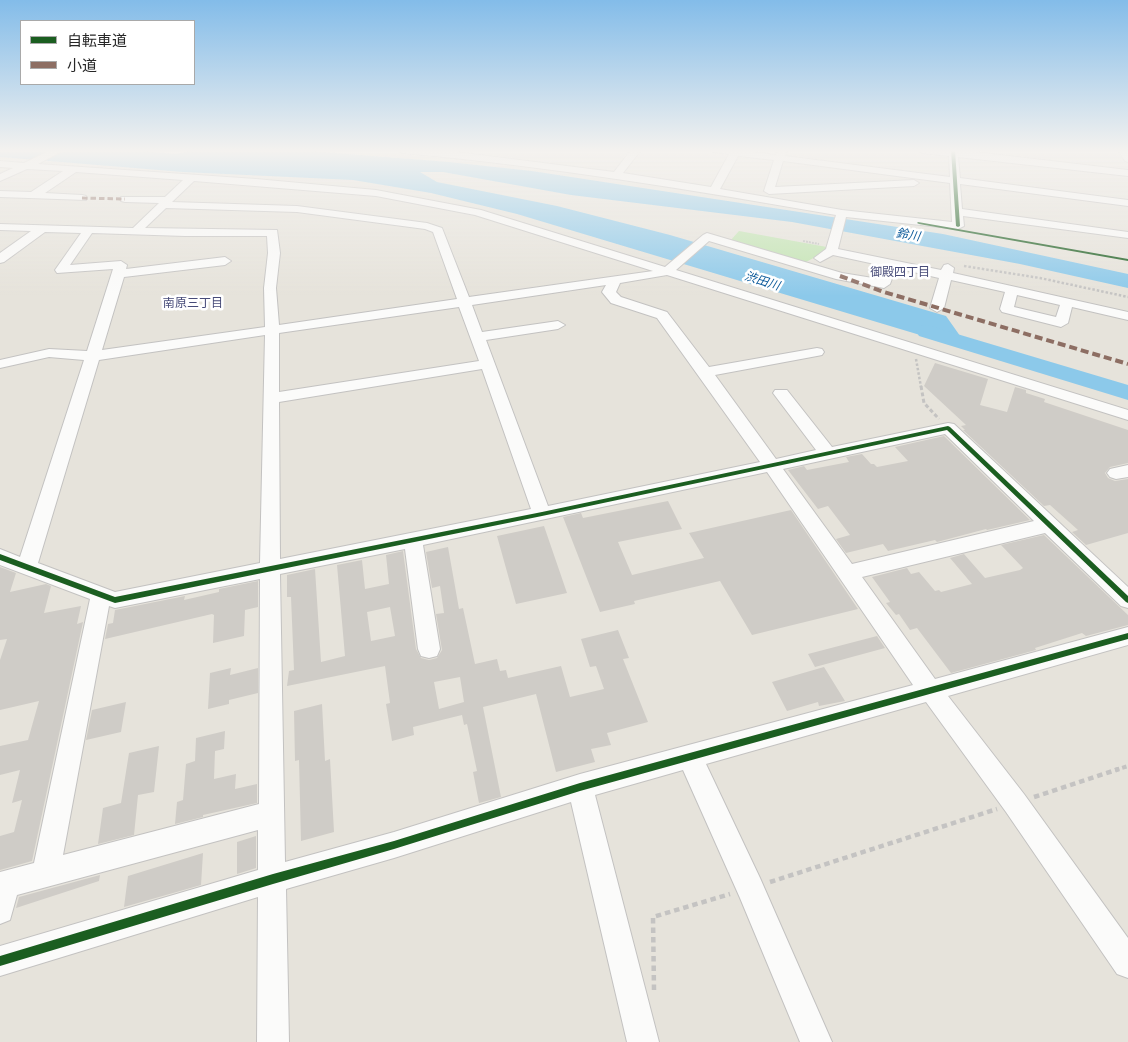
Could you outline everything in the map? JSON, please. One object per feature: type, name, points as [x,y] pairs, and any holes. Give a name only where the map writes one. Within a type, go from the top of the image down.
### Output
[{"type":"street","points":[[125,199],[166,203],[297,209],[427,226],[438,230],[479,337],[542,514]]},
{"type":"street","points":[[135,232],[170,199]]},
{"type":"street","points":[[408,199],[477,212],[1128,414]]},
{"type":"street","points":[[758,199],[841,216],[919,224],[929,222],[958,226],[956,199]]},
{"type":"street","points":[[794,205],[796,199]]},
{"type":"street","points":[[1038,199],[1101,205],[1128,203]]},
{"type":"street","points":[[1045,200],[1052,225]]},
{"type":"street","points":[[1101,205],[1112,233]]},
{"type":"street","points":[[957,212],[1128,235]]},
{"type":"street","points":[[807,266],[832,247],[841,216]]},
{"type":"street","points":[[0,227],[135,232],[273,232],[270,288],[272,330],[270,569],[273,1042]]},
{"type":"street","points":[[0,259],[44,228]]},
{"type":"street","points":[[27,567],[120,265],[61,270],[89,230]]},
{"type":"street","points":[[0,364],[49,353],[93,356],[668,272],[707,237],[840,276],[884,284],[891,264]]},
{"type":"street","points":[[832,247],[891,264],[946,271],[1012,289],[1128,316]]},
{"type":"street","points":[[118,274],[224,261]]},
{"type":"street","points":[[938,308],[946,271]]},
{"type":"street","points":[[615,280],[609,292],[616,300],[662,315],[705,372],[931,691],[1015,804],[1128,963]]},
{"type":"street","points":[[1012,289],[1007,309],[1061,323],[1067,302]]},
{"type":"street","points":[[479,337],[558,325]]},
{"type":"street","points":[[705,372],[817,352]]},
{"type":"street","points":[[272,398],[488,364]]},
{"type":"street","points":[[781,394],[828,454]]},
{"type":"street","points":[[0,557],[115,600],[542,514],[948,428],[1128,600]]},
{"type":"street","points":[[847,573],[1048,525]]},
{"type":"street","points":[[412,540],[429,649]]},
{"type":"street","points":[[46,873],[101,596]]},
{"type":"street","points":[[0,961],[273,879],[394,846],[580,787],[1128,636]]},
{"type":"street","points":[[689,756],[750,888],[816,1042]]},
{"type":"street","points":[[580,787],[643,1042]]},
{"type":"street","points":[[2,894],[46,873],[272,812]]},
{"type":"path","points":[[914,348],[924,403],[948,428]]},
{"type":"path","points":[[654,994],[653,917],[1015,804],[1128,766]]},
{"type":"green space","points":[[739,231],[827,247],[823,253],[804,263],[729,242]]},
{"type":"water","points":[[454,199],[520,199],[557,206],[670,235],[946,316],[970,350],[517,214]]},
{"type":"water","name":"鈴川","points":[[601,199],[712,199],[943,234],[1128,274],[1128,288],[1020,264],[792,222]]},
{"type":"building","points":[[935,363],[988,379],[980,405],[1007,412],[1015,387],[1045,399],[1044,402],[1128,430],[1128,463],[1110,467],[1105,473],[1108,478],[1115,481],[1128,479],[1128,533],[1086,545],[1072,532],[1078,530],[1050,505],[1044,506],[963,430],[965,430],[961,426],[966,425],[924,386]]},
{"type":"building","points":[[944,436],[1030,520],[937,542],[935,540],[888,551],[883,544],[846,553],[836,539],[850,535],[828,506],[818,509],[788,470],[804,466],[807,470],[849,462],[846,457],[862,454],[871,464],[877,467],[908,461],[895,447]]},
{"type":"building","points":[[668,501],[682,529],[618,542],[632,575],[704,558],[689,533],[791,510],[858,609],[752,635],[720,581],[634,601],[635,604],[600,612],[563,517],[581,513],[583,518]]},
{"type":"building","points":[[544,526],[567,593],[516,604],[497,536]]},
{"type":"building","points":[[1044,535],[1128,615],[1128,625],[1086,636],[1082,633],[1035,648],[1036,650],[951,673],[917,628],[910,630],[899,614],[896,615],[886,603],[890,602],[872,577],[907,568],[911,574],[919,572],[935,591],[939,590],[941,592],[972,584],[950,558],[964,554],[985,578],[1020,570],[1023,568],[1001,545]]},
{"type":"building","points":[[448,547],[459,609],[463,608],[475,664],[497,659],[500,671],[506,670],[508,678],[561,666],[570,697],[604,689],[596,666],[590,667],[581,639],[618,630],[629,658],[623,659],[648,722],[607,733],[611,745],[591,749],[595,762],[556,772],[536,694],[483,707],[501,797],[479,803],[473,772],[477,771],[467,724],[464,725],[462,715],[413,727],[414,735],[392,741],[386,704],[390,703],[385,666],[287,686],[289,671],[294,670],[291,597],[287,597],[287,575],[315,569],[321,662],[345,656],[337,565],[362,560],[365,589],[389,584],[386,555],[403,551],[416,649],[421,658],[429,660],[437,658],[442,650],[436,614],[444,613],[440,586],[432,588],[426,552]],"holes":[[[390,607],[395,636],[371,641],[367,612]],[[460,677],[464,702],[439,709],[434,682]]]},
{"type":"building","points":[[0,567],[16,573],[10,592],[46,584],[51,586],[44,613],[81,606],[77,624],[83,622],[32,861],[0,870],[0,836],[14,832],[22,800],[12,803],[20,770],[0,775],[0,746],[28,740],[39,701],[0,710],[0,660],[7,639],[0,640]]},
{"type":"building","points":[[258,581],[258,607],[245,610],[244,636],[213,643],[214,615],[212,614],[105,639],[108,624],[113,623],[115,610],[185,596],[184,600],[219,592],[219,589]]},
{"type":"building","points":[[877,636],[885,648],[815,667],[808,654]]},
{"type":"building","points":[[824,667],[845,701],[819,706],[818,702],[787,711],[772,682]]},
{"type":"building","points":[[231,668],[230,675],[258,668],[258,693],[229,700],[229,704],[208,709],[210,673]]},
{"type":"building","points":[[126,702],[121,732],[86,740],[92,710]]},
{"type":"building","points":[[322,704],[325,761],[330,759],[334,832],[301,841],[299,760],[295,761],[294,711]]},
{"type":"building","points":[[225,731],[224,749],[215,751],[214,779],[236,774],[235,789],[257,784],[257,803],[203,815],[203,817],[175,824],[177,802],[183,800],[186,764],[195,761],[196,738]]},
{"type":"building","points":[[159,746],[154,792],[138,795],[134,835],[98,844],[103,808],[121,803],[129,753]]},
{"type":"building","points":[[256,836],[256,868],[237,874],[237,842]]},
{"type":"building","points":[[203,853],[201,885],[124,907],[128,876]]},
{"type":"building","points":[[100,875],[99,881],[16,908],[19,897]]},
{"type":"waterway","name":"渋田川","points":[[927,331],[1128,393]]},
{"type":"marked path","points":[[109,199],[125,199]]},
{"type":"marked path","points":[[840,276],[884,292],[1128,364]]},
{"type":"cycle path","points":[[956,199],[958,226]]},
{"type":"cycle path","points":[[919,223],[1128,260]]},
{"type":"cycle path","points":[[0,557],[115,600],[542,514],[948,428],[1128,600]]},
{"type":"cycle path","points":[[0,961],[273,879],[394,845],[580,787],[1128,636]]},
{"type":"district","name":"御殿四丁目","points":[[900,272]]},
{"type":"district","name":"南原三丁目","points":[[193,303]]}]
